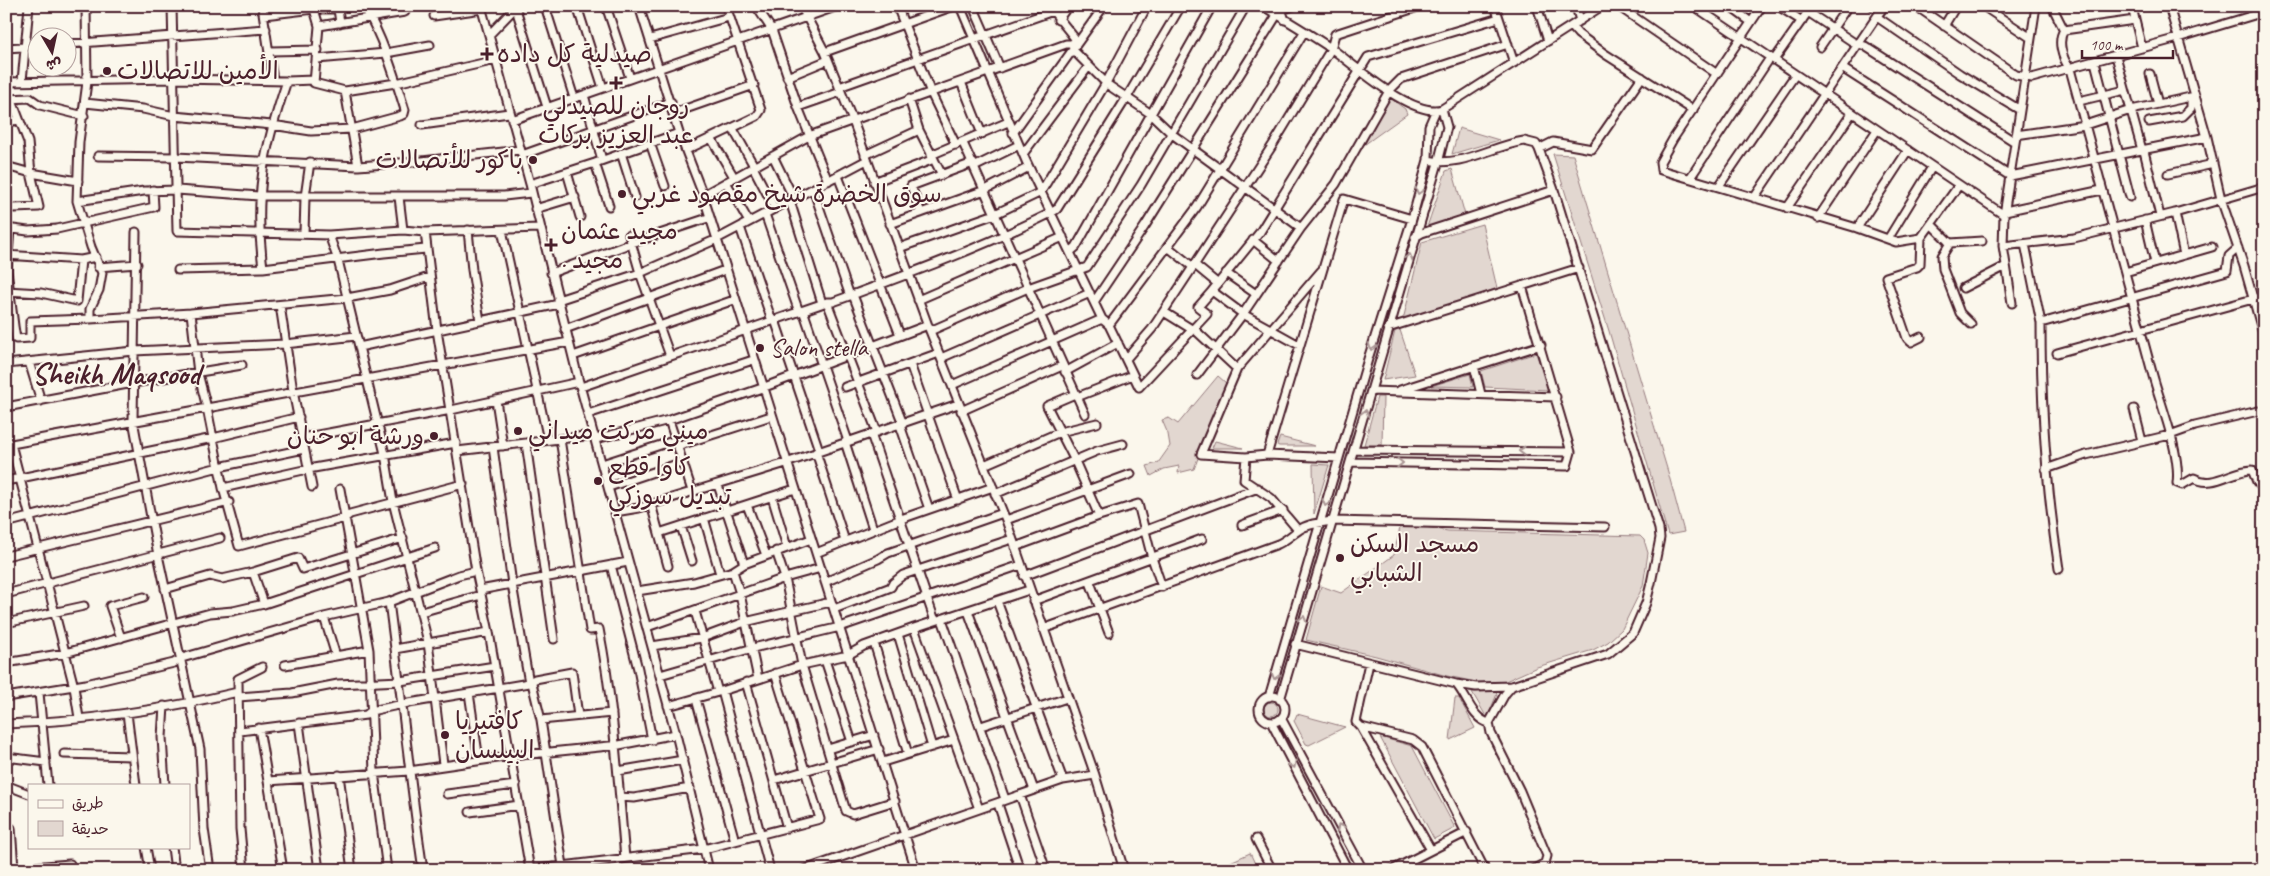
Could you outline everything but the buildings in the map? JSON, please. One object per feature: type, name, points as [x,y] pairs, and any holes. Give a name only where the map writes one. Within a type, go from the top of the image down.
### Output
[{"type":"street","points":[[22,81],[29,6]]},
{"type":"street","points":[[86,6],[86,103],[79,142],[78,201],[98,267],[102,273],[99,290],[90,309],[90,319]]},
{"type":"street","points":[[172,6],[177,190],[176,231],[329,235],[403,230],[425,232],[540,228]]},
{"type":"street","points":[[262,6],[273,80]]},
{"type":"street","points":[[86,103],[174,116],[272,125],[311,131],[352,129],[404,114],[386,53],[372,18],[364,6]]},
{"type":"street","points":[[319,26],[405,12],[407,6]]},
{"type":"street","points":[[546,6],[574,98]]},
{"type":"street","points":[[606,6],[630,78]]},
{"type":"street","points":[[639,6],[671,102],[679,133],[703,195],[708,218],[879,749],[916,870]]},
{"type":"street","points":[[686,150],[733,128],[760,113],[761,110],[726,6]]},
{"type":"street","points":[[756,6],[772,30],[798,108],[828,181]]},
{"type":"street","points":[[801,6],[825,52],[853,121],[918,300],[994,490],[1095,775],[1124,870]]},
{"type":"street","points":[[512,120],[837,6]]},
{"type":"street","points":[[898,6],[903,24],[931,93],[973,165],[1085,414]]},
{"type":"street","points":[[825,52],[954,6]]},
{"type":"street","points":[[960,6],[1008,122],[1040,192],[1102,319],[1109,325],[1139,387],[1207,314],[1198,306],[1253,240],[1275,209],[1368,57],[1499,18]]},
{"type":"street","points":[[973,6],[1000,68]]},
{"type":"street","points":[[1058,20],[1068,6]]},
{"type":"street","points":[[1014,133],[1075,44],[1104,6]]},
{"type":"street","points":[[899,248],[995,214],[1040,192],[1106,83],[1147,6]]},
{"type":"street","points":[[302,438],[451,410],[538,391],[580,385],[773,320],[833,302],[1005,236],[1057,209],[1127,97],[1180,6]]},
{"type":"street","points":[[1070,252],[1076,247],[1212,6]]},
{"type":"street","points":[[223,488],[385,454],[457,447],[493,447],[548,440],[595,437],[669,420],[762,388],[900,335],[929,328],[1028,288],[1079,271],[1087,267],[1172,134],[1246,6]]},
{"type":"street","points":[[1263,6],[1280,10],[1293,6]]},
{"type":"street","points":[[1126,359],[1164,312],[1246,187],[1331,49],[1335,34],[1421,6]]},
{"type":"street","points":[[1495,6],[1514,63]]},
{"type":"street","points":[[1537,6],[1548,41]]},
{"type":"street","points":[[1576,6],[1580,21]]},
{"type":"street","points":[[1348,870],[1271,722],[1263,719],[1259,708],[1262,701],[1269,697],[1344,441],[1412,219],[1428,160],[1429,126],[1439,110],[1572,27],[1602,6]]},
{"type":"street","points":[[1618,6],[1718,74]]},
{"type":"street","points":[[1694,6],[1740,39],[1959,185],[2005,213],[2102,190]]},
{"type":"street","points":[[1729,6],[1751,22]]},
{"type":"street","points":[[1762,6],[1669,147],[1659,166],[1664,172],[1719,186],[1818,218],[1857,228],[1896,242],[1921,238]]},
{"type":"street","points":[[1778,6],[1802,21]]},
{"type":"street","points":[[1820,47],[1848,6]]},
{"type":"street","points":[[1873,6],[1960,74],[2020,110]]},
{"type":"street","points":[[1916,6],[2016,75],[2032,78],[2095,62],[2264,12]]},
{"type":"street","points":[[1944,26],[1956,6]]},
{"type":"street","points":[[1983,6],[2031,38]]},
{"type":"street","points":[[2012,304],[2003,246],[2005,213],[2036,6]]},
{"type":"street","points":[[2132,6],[2142,48]]},
{"type":"street","points":[[2169,6],[2193,97],[2207,137],[2221,199],[2238,248],[2264,337]]},
{"type":"street","points":[[489,35],[516,7],[547,107]]},
{"type":"street","points":[[578,7],[603,88]]},
{"type":"street","points":[[2053,7],[2064,30],[2060,39],[2066,63],[2070,69],[2112,229],[2170,435],[2178,472],[2177,484],[2182,485],[2194,478],[2202,483],[2210,482],[2252,470],[2257,482],[2264,490]]},
{"type":"street","points":[[434,16],[481,8],[530,184],[580,385],[683,760],[709,870]]},
{"type":"street","points":[[264,15],[314,9],[338,10],[340,23]]},
{"type":"street","points":[[314,9],[319,26],[318,59],[314,83],[345,91],[496,60]]},
{"type":"street","points":[[798,108],[1051,9],[1089,66],[1106,83],[1151,114],[1172,134],[1301,228]]},
{"type":"street","points":[[1690,178],[1772,59],[1810,9],[1833,29],[1858,44],[1865,46],[2016,138],[2085,125],[2131,110],[2193,97]]},
{"type":"street","points":[[1280,10],[1284,20],[1331,49],[1389,91],[1418,106],[1439,110]]},
{"type":"street","points":[[1094,302],[1145,226],[1280,10]]},
{"type":"street","points":[[1754,198],[1881,12]]},
{"type":"street","points":[[650,39],[729,17]]},
{"type":"street","points":[[2064,30],[2135,20]]},
{"type":"street","points":[[1572,27],[1578,34],[1693,110]]},
{"type":"street","points":[[78,43],[266,30]]},
{"type":"street","points":[[1109,325],[1168,247],[1222,170],[1304,32]]},
{"type":"street","points":[[703,195],[809,136],[1066,44],[1075,44]]},
{"type":"street","points":[[1197,375],[1243,314],[1301,228],[1336,184],[1389,91],[1401,79],[1508,44]]},
{"type":"street","points":[[318,59],[386,53],[430,45]]},
{"type":"street","points":[[6,48],[28,47]]},
{"type":"street","points":[[270,51],[318,50]]},
{"type":"street","points":[[2116,56],[2142,150],[2144,151],[2160,216]]},
{"type":"street","points":[[787,77],[828,60]]},
{"type":"street","points":[[2095,62],[2130,197]]},
{"type":"street","points":[[1023,154],[1089,66]]},
{"type":"street","points":[[1842,68],[2010,176],[2207,137]]},
{"type":"street","points":[[1719,186],[1795,74]]},
{"type":"street","points":[[2150,74],[2158,104]]},
{"type":"street","points":[[1539,149],[1553,142],[1592,149],[1642,77]]},
{"type":"street","points":[[6,82],[173,80],[273,80],[287,82],[314,80]]},
{"type":"street","points":[[263,268],[259,234],[259,196],[272,125],[287,82]]},
{"type":"street","points":[[961,82],[982,134]]},
{"type":"street","points":[[674,114],[754,85]]},
{"type":"street","points":[[2078,101],[2126,90]]},
{"type":"street","points":[[345,91],[358,166]]},
{"type":"street","points":[[584,95],[594,130],[609,206]]},
{"type":"street","points":[[2150,122],[2183,116],[2190,108],[2193,97]]},
{"type":"street","points":[[14,208],[38,207],[31,173],[28,142],[8,99],[30,98],[40,105],[84,116]]},
{"type":"street","points":[[909,100],[920,130],[942,175]]},
{"type":"street","points":[[98,156],[310,162],[358,166],[521,152],[594,130],[671,102]]},
{"type":"street","points":[[1363,870],[1281,718],[1284,708],[1280,700],[1438,163],[1446,127],[1439,110]]},
{"type":"street","points":[[422,125],[509,113]]},
{"type":"street","points":[[1787,208],[1852,113]]},
{"type":"street","points":[[6,122],[19,120]]},
{"type":"street","points":[[874,182],[1008,122]]},
{"type":"street","points":[[733,128],[775,209]]},
{"type":"street","points":[[359,346],[521,312],[559,302],[640,274],[750,222],[838,176],[866,157],[920,130]]},
{"type":"street","points":[[1818,218],[1877,130]]},
{"type":"street","points":[[530,184],[599,162],[679,133]]},
{"type":"street","points":[[711,138],[734,177]]},
{"type":"street","points":[[1295,644],[1476,688],[1512,686],[1608,654],[1633,633],[1646,603],[1660,538],[1644,476],[1554,190],[1539,149],[1536,144],[1524,141],[1453,162],[1438,163],[1428,160]]},
{"type":"street","points":[[650,143],[665,186]]},
{"type":"street","points":[[921,213],[911,186],[973,165],[1018,145]]},
{"type":"street","points":[[1857,228],[1908,150]]},
{"type":"street","points":[[621,154],[635,197]]},
{"type":"street","points":[[773,156],[792,200],[825,303],[858,383],[927,596],[939,620],[980,726],[1020,870]]},
{"type":"street","points":[[2168,174],[2209,165],[2212,159]]},
{"type":"street","points":[[304,234],[305,197],[310,162]]},
{"type":"street","points":[[6,166],[31,173],[78,181]]},
{"type":"street","points":[[890,224],[984,190],[1029,167]]},
{"type":"street","points":[[1888,239],[1932,167]]},
{"type":"street","points":[[567,172],[580,217]]},
{"type":"street","points":[[838,176],[900,335]]},
{"type":"street","points":[[726,182],[750,222]]},
{"type":"street","points":[[1921,337],[1911,342],[1908,338],[1886,278],[1918,267],[1920,264],[1921,238],[1959,185]]},
{"type":"street","points":[[2003,246],[2074,238],[2264,187]]},
{"type":"street","points":[[813,189],[851,295],[883,374],[929,509]]},
{"type":"street","points":[[78,201],[153,190],[305,197],[504,196],[531,192]]},
{"type":"street","points":[[153,190],[154,207],[57,229],[28,231],[8,228],[8,291],[16,339],[30,338],[30,320],[90,319],[191,313],[347,298],[390,290],[429,277]]},
{"type":"street","points":[[1415,237],[1422,233],[1554,190]]},
{"type":"street","points":[[399,197],[403,230]]},
{"type":"street","points":[[535,209],[574,197]]},
{"type":"street","points":[[1267,455],[1344,198],[1412,219]]},
{"type":"street","points":[[2176,212],[2184,255]]},
{"type":"street","points":[[765,214],[823,365],[873,529]]},
{"type":"street","points":[[551,273],[630,239],[708,218]]},
{"type":"street","points":[[2145,220],[2155,263]]},
{"type":"street","points":[[1932,224],[1950,244]]},
{"type":"street","points":[[740,227],[794,376],[845,541]]},
{"type":"street","points":[[468,230],[480,321]]},
{"type":"street","points":[[502,230],[548,440]]},
{"type":"street","points":[[136,232],[137,264],[133,420],[172,624],[200,749],[204,829],[210,870]]},
{"type":"street","points":[[425,232],[429,277],[476,571],[489,632],[530,870],[563,866],[593,866],[625,858],[704,849],[820,819],[775,673]]},
{"type":"street","points":[[329,235],[338,260],[359,346],[385,454],[393,502],[428,642],[443,764]]},
{"type":"street","points":[[918,300],[1063,237]]},
{"type":"street","points":[[630,239],[640,274],[651,299],[670,356]]},
{"type":"street","points":[[1253,240],[1279,261]]},
{"type":"street","points":[[1950,244],[1982,241]]},
{"type":"street","points":[[1950,244],[1942,256],[1943,269],[1960,313],[1971,324]]},
{"type":"street","points":[[2025,244],[2041,323],[2043,431],[2050,514],[2059,569]]},
{"type":"street","points":[[1168,247],[1218,284]]},
{"type":"street","points":[[2125,272],[2212,247]]},
{"type":"street","points":[[2041,323],[2228,271],[2229,256],[2238,248]]},
{"type":"street","points":[[178,270],[263,268],[338,260],[384,252],[426,249]]},
{"type":"street","points":[[7,255],[81,260],[96,257]]},
{"type":"street","points":[[8,291],[41,293],[78,301],[81,260]]},
{"type":"street","points":[[98,267],[137,264]]},
{"type":"street","points":[[1963,288],[2006,266]]},
{"type":"street","points":[[1323,268],[1237,369],[1201,454],[1246,457],[1267,455],[1339,458]]},
{"type":"street","points":[[1388,328],[1579,268]]},
{"type":"street","points":[[566,329],[725,270]]},
{"type":"street","points":[[1226,273],[1256,294]]},
{"type":"street","points":[[1351,462],[1567,466],[1571,452],[1541,345],[1522,286]]},
{"type":"street","points":[[1212,291],[1243,314],[1299,345]]},
{"type":"street","points":[[845,387],[940,355],[1090,293]]},
{"type":"street","points":[[2058,353],[2264,296]]},
{"type":"street","points":[[573,356],[734,300]]},
{"type":"street","points":[[280,305],[312,487]]},
{"type":"street","points":[[1164,312],[1194,329],[1237,369]]},
{"type":"street","points":[[191,313],[198,373],[208,408],[223,488],[229,502],[239,546],[463,484]]},
{"type":"street","points":[[952,385],[1052,343],[1102,319]]},
{"type":"street","points":[[6,326],[14,326]]},
{"type":"street","points":[[6,364],[134,351],[286,344],[356,336]]},
{"type":"street","points":[[80,718],[74,687],[9,444],[569,342]]},
{"type":"street","points":[[615,512],[718,485],[901,424],[960,408],[1064,369],[1118,343]]},
{"type":"street","points":[[1395,391],[1541,345]]},
{"type":"street","points":[[588,414],[753,360]]},
{"type":"street","points":[[29,362],[41,401]]},
{"type":"street","points":[[910,364],[958,500]]},
{"type":"street","points":[[6,407],[242,365]]},
{"type":"street","points":[[1474,366],[1481,394]]},
{"type":"street","points":[[1099,516],[1075,461],[1046,406],[1133,375]]},
{"type":"street","points":[[1371,391],[1556,397]]},
{"type":"street","points":[[496,400],[503,446]]},
{"type":"street","points":[[2134,409],[2142,441]]},
{"type":"street","points":[[2046,468],[2086,455],[2170,435],[2204,424],[2258,411],[2264,413]]},
{"type":"street","points":[[602,464],[771,416]]},
{"type":"street","points":[[6,481],[213,438],[299,417]]},
{"type":"street","points":[[669,420],[692,491]]},
{"type":"street","points":[[984,465],[1060,432],[1097,423]]},
{"type":"street","points":[[560,439],[590,630],[599,629],[612,713],[625,858]]},
{"type":"street","points":[[1344,441],[1355,447],[1571,452]]},
{"type":"street","points":[[526,443],[554,639]]},
{"type":"street","points":[[816,552],[929,509],[994,490],[1075,461],[1097,451],[1123,444]]},
{"type":"street","points":[[493,447],[512,584],[530,683],[541,720],[563,866]]},
{"type":"street","points":[[6,523],[219,467],[304,449]]},
{"type":"street","points":[[1246,457],[1244,480],[1258,488],[1283,510],[1298,530]]},
{"type":"street","points":[[609,488],[683,462]]},
{"type":"street","points":[[825,582],[910,544],[1004,517],[1132,474]]},
{"type":"street","points":[[718,485],[744,564]]},
{"type":"street","points":[[1024,576],[1258,488]]},
{"type":"street","points":[[340,489],[369,650],[374,772],[387,870]]},
{"type":"street","points":[[659,533],[795,490]]},
{"type":"street","points":[[772,497],[787,547]]},
{"type":"street","points":[[6,556],[229,502]]},
{"type":"street","points":[[651,504],[668,566]]},
{"type":"street","points":[[1015,547],[1099,516],[1138,504],[1144,532],[1162,587]]},
{"type":"street","points":[[747,505],[766,555]]},
{"type":"street","points":[[1242,525],[1283,510]]},
{"type":"street","points":[[704,518],[720,574]]},
{"type":"street","points":[[1043,629],[1278,544],[1289,539],[1298,530],[1308,525],[1332,521],[1605,527]]},
{"type":"street","points":[[681,526],[692,561]]},
{"type":"street","points":[[6,594],[220,538]]},
{"type":"street","points":[[165,589],[210,576],[222,579],[253,572],[298,558],[303,570],[351,553],[403,538]]},
{"type":"street","points":[[637,591],[694,582],[733,571],[744,564],[811,539]]},
{"type":"street","points":[[834,609],[891,587],[903,575],[1012,539]]},
{"type":"street","points":[[1033,601],[1090,582],[1202,539]]},
{"type":"street","points":[[6,663],[65,653],[210,613],[233,611],[264,604],[435,548]]},
{"type":"street","points":[[776,551],[785,578],[802,665],[848,813],[853,814],[895,801]]},
{"type":"street","points":[[421,612],[480,592],[512,584],[628,562]]},
{"type":"street","points":[[611,565],[638,670],[652,740]]},
{"type":"street","points":[[660,675],[796,636],[840,627],[1021,565]]},
{"type":"street","points":[[647,627],[785,578],[820,568]]},
{"type":"street","points":[[6,697],[74,687],[174,663],[180,659],[324,617],[388,602],[476,571]]},
{"type":"street","points":[[733,571],[753,648],[758,678]]},
{"type":"street","points":[[253,572],[264,604]]},
{"type":"street","points":[[1090,582],[1109,633]]},
{"type":"street","points":[[668,706],[720,692],[802,665],[848,655],[914,628],[1030,590]]},
{"type":"street","points":[[121,638],[110,606],[144,597]]},
{"type":"street","points":[[997,601],[1063,780]]},
{"type":"street","points":[[388,602],[403,704],[408,771],[423,870]]},
{"type":"street","points":[[652,646],[702,638],[745,622],[831,602]]},
{"type":"street","points":[[6,623],[84,606]]},
{"type":"street","points":[[968,610],[1034,790]]},
{"type":"street","points":[[695,611],[770,870]]},
{"type":"street","points":[[324,617],[336,656]]},
{"type":"street","points":[[914,628],[979,809]]},
{"type":"street","points":[[395,649],[489,632]]},
{"type":"street","points":[[898,634],[932,747]]},
{"type":"street","points":[[874,643],[908,754]]},
{"type":"street","points":[[285,665],[369,650]]},
{"type":"street","points":[[825,660],[852,742]]},
{"type":"street","points":[[1369,663],[1356,722],[1361,727],[1431,850]]},
{"type":"street","points":[[6,724],[43,723],[127,713],[238,694],[292,693],[338,684],[400,681],[495,666]]},
{"type":"street","points":[[244,870],[240,829],[238,679],[262,667]]},
{"type":"street","points":[[240,731],[366,715],[371,711],[403,704],[530,683],[535,679],[572,672],[578,716]]},
{"type":"street","points":[[746,682],[787,828]]},
{"type":"street","points":[[1456,684],[1464,692],[1476,716],[1481,721],[1489,723]]},
{"type":"street","points":[[1512,686],[1505,694],[1489,723],[1491,733],[1520,791],[1547,856],[1545,863],[1532,870]]},
{"type":"street","points":[[39,693],[48,784]]},
{"type":"street","points":[[469,693],[479,760]]},
{"type":"street","points":[[1269,697],[1280,700]]},
{"type":"street","points":[[980,726],[1067,698]]},
{"type":"street","points":[[696,699],[735,841]]},
{"type":"street","points":[[164,706],[162,737],[165,784]]},
{"type":"street","points":[[127,713],[136,784]]},
{"type":"street","points":[[541,720],[612,713]]},
{"type":"street","points":[[1271,722],[1281,718]]},
{"type":"street","points":[[299,723],[319,870]]},
{"type":"street","points":[[1361,727],[1413,740],[1422,747],[1485,870]]},
{"type":"street","points":[[259,728],[282,870]]},
{"type":"street","points":[[268,781],[408,771],[443,764],[652,740],[676,734]]},
{"type":"street","points":[[828,749],[874,735]]},
{"type":"street","points":[[883,762],[954,740]]},
{"type":"street","points":[[774,780],[879,749]]},
{"type":"street","points":[[64,754],[131,756]]},
{"type":"street","points":[[6,757],[46,762]]},
{"type":"street","points":[[618,770],[683,760]]},
{"type":"street","points":[[339,775],[352,870]]},
{"type":"street","points":[[804,870],[1063,780],[1095,775]]},
{"type":"street","points":[[6,785],[28,794]]},
{"type":"street","points":[[447,794],[516,786]]},
{"type":"street","points":[[620,797],[634,798],[690,788]]},
{"type":"street","points":[[1020,795],[1046,870]]},
{"type":"street","points":[[470,812],[519,805]]},
{"type":"street","points":[[6,828],[11,828],[14,868]]},
{"type":"street","points":[[1392,870],[1467,832]]},
{"type":"street","points":[[1256,839],[1272,870]]},
{"type":"street","points":[[146,848],[150,870]]},
{"type":"street","points":[[172,848],[175,870]]},
{"type":"street","points":[[6,869],[70,864]]},
{"type":"green space","points":[[1390,98],[1405,109],[1407,114],[1361,147]]},
{"type":"green space","points":[[1459,128],[1499,140],[1452,154]]},
{"type":"green space","points":[[1553,154],[1573,155],[1668,472],[1684,532],[1668,535],[1609,331]]},
{"type":"green space","points":[[1452,169],[1465,215],[1427,227],[1446,171]]},
{"type":"green space","points":[[1482,224],[1497,288],[1402,324],[1422,242]]},
{"type":"green space","points":[[1400,330],[1415,375],[1383,380],[1395,331]]},
{"type":"green space","points":[[1536,353],[1549,390],[1485,387],[1481,371]]},
{"type":"green space","points":[[1470,374],[1473,387],[1431,386]]},
{"type":"green space","points":[[1218,376],[1226,383],[1194,469],[1178,473],[1179,466],[1164,469],[1151,476],[1147,466],[1158,463],[1170,446],[1168,434],[1162,420],[1169,418],[1178,424]]},
{"type":"green space","points":[[1377,397],[1383,397],[1382,445],[1364,445]]},
{"type":"green space","points":[[1280,437],[1315,446],[1279,446],[1277,445]]},
{"type":"green space","points":[[1215,441],[1243,448],[1212,448]]},
{"type":"green space","points":[[1313,464],[1329,465],[1314,514]]},
{"type":"green space","points":[[1401,523],[1448,531],[1640,536],[1644,540],[1648,553],[1643,586],[1622,629],[1608,642],[1593,650],[1537,667],[1501,683],[1491,685],[1447,676],[1376,656],[1306,640],[1321,586],[1341,593],[1394,555]]},
{"type":"green space","points":[[1496,691],[1497,694],[1487,718],[1472,692]]},
{"type":"green space","points":[[1455,698],[1459,698],[1475,728],[1450,740]]},
{"type":"green space","points":[[1271,702],[1276,704],[1278,709],[1276,714],[1271,716],[1266,714],[1264,709],[1266,704]]},
{"type":"green space","points":[[1297,714],[1345,727],[1309,745],[1306,744],[1294,721]]},
{"type":"green space","points":[[1380,737],[1412,746],[1455,828],[1434,839]]},
{"type":"green space","points":[[1250,853],[1258,870],[1213,870]]},
{"type":"place","name":"صيدلية كل داده","points":[[487,54]]},
{"type":"place","name":"الأمين للاتصالات","points":[[107,71]]},
{"type":"place","name":"روجان للصيدلي عبد العزيز بركات","points":[[616,83]]},
{"type":"place","name":"باكور للأتصالات","points":[[533,160]]},
{"type":"place","name":"سوق الخضرة شيخ مقصود غربي","points":[[622,194]]},
{"type":"place","name":"مجيد عثمان . مجيد","points":[[551,245]]},
{"type":"place","name":"Salon stella","points":[[760,348]]},
{"type":"place","name":"ميني مركت ميداني","points":[[518,431]]},
{"type":"place","name":"ورشة ابو حنان","points":[[434,436]]},
{"type":"place","name":"كاوا قطع تبديل سوزكي","points":[[598,481]]},
{"type":"place","name":"مسجد السكن الشبابي","points":[[1340,558]]},
{"type":"place","name":"كافتيريا البيلسان","points":[[445,735]]},
{"type":"district","name":"Sheikh Maqsood","points":[[116,374]]}]
